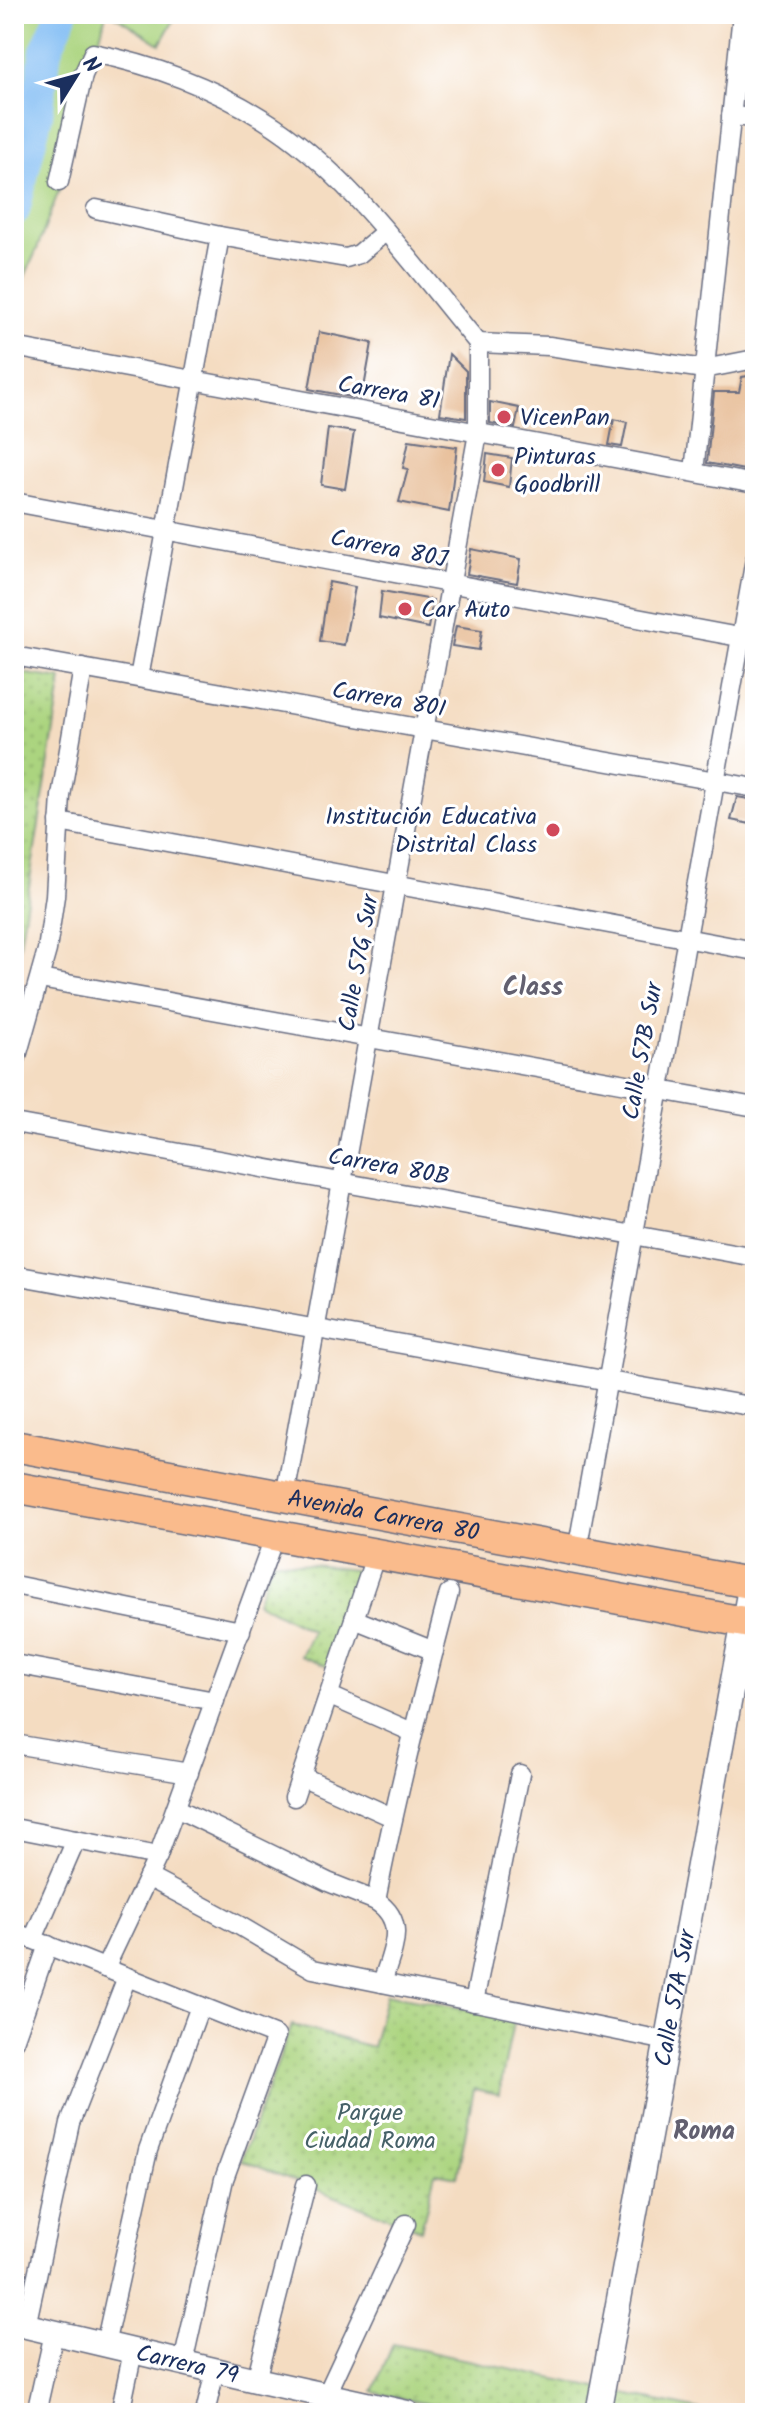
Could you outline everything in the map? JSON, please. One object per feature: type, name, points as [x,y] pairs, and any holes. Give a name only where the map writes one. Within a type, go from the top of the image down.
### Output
[{"type":"main road","name":"Avenida Carrera 80","points":[[14,1446],[753,1583]]},
{"type":"main road","name":"Avenida Carrera 80","points":[[14,1487],[750,1624]]},
{"type":"street","points":[[694,472],[742,14]]},
{"type":"street","points":[[59,182],[83,75],[93,53],[125,59],[184,78],[262,118],[309,154],[386,231],[478,343],[549,346],[704,369],[755,359]]},
{"type":"street","points":[[731,116],[755,118]]},
{"type":"street","points":[[96,209],[220,236],[346,258],[359,254],[386,231]]},
{"type":"street","points":[[139,678],[220,236]]},
{"type":"street","name":"Calle 57G Sur","points":[[285,1496],[478,433],[478,343]]},
{"type":"street","name":"Carrera 81","points":[[14,347],[755,484]]},
{"type":"street","name":"Carrera 80J","points":[[14,502],[748,639]]},
{"type":"street","name":"Calle 57B Sur","points":[[577,1551],[715,781],[748,639],[755,559]]},
{"type":"street","name":"Carrera 80I","points":[[14,656],[755,788]]},
{"type":"street","points":[[14,1067],[47,950],[55,896],[61,796],[83,668]]},
{"type":"street","points":[[59,822],[755,951]]},
{"type":"street","points":[[40,979],[755,1107]]},
{"type":"street","name":"Carrera 80B","points":[[14,1123],[755,1257]]},
{"type":"street","points":[[14,1275],[755,1407]]},
{"type":"street","points":[[105,1968],[158,1856],[275,1535]]},
{"type":"street","points":[[294,1797],[376,1554]]},
{"type":"street","name":"Calle 57A Sur","points":[[598,2413],[667,2041],[750,1624],[753,1583]]},
{"type":"street","points":[[14,1585],[241,1631]]},
{"type":"street","points":[[376,1901],[412,1732],[449,1593]]},
{"type":"street","points":[[354,1619],[434,1651]]},
{"type":"street","points":[[14,1664],[215,1701]]},
{"type":"street","points":[[328,1695],[412,1732]]},
{"type":"street","points":[[14,1744],[189,1773]]},
{"type":"street","points":[[474,2002],[520,1774]]},
{"type":"street","points":[[301,1776],[392,1817]]},
{"type":"street","points":[[176,1808],[386,1907],[396,1927],[382,1983]]},
{"type":"street","points":[[14,1828],[158,1856]]},
{"type":"street","points":[[15,2037],[40,1942],[76,1840]]},
{"type":"street","points":[[148,1877],[313,1969],[667,2041]]},
{"type":"street","points":[[14,1932],[276,2036],[224,2179],[183,2363]]},
{"type":"street","points":[[20,2325],[70,2123],[127,1977]]},
{"type":"street","points":[[105,2345],[148,2150],[200,2006]]},
{"type":"street","points":[[256,2380],[306,2185]]},
{"type":"street","points":[[321,2404],[406,2224]]},
{"type":"street","name":"Carrera 79","points":[[20,2325],[256,2380],[321,2404],[407,2413]]},
{"type":"street","points":[[36,2413],[54,2333]]},
{"type":"street","points":[[120,2413],[133,2351]]},
{"type":"street","points":[[205,2413],[215,2371]]},
{"type":"green space","points":[[14,14],[106,14],[62,182],[14,301]]},
{"type":"green space","points":[[112,14],[177,14],[160,44]]},
{"type":"green space","points":[[14,672],[62,679],[14,981]]},
{"type":"green space","points":[[273,1560],[362,1571],[329,1667],[300,1656],[312,1631],[257,1602]]},
{"type":"green space","name":"Parque Ciudad Roma","points":[[386,1994],[514,2018],[499,2094],[474,2089],[457,2177],[435,2173],[421,2230],[241,2160],[292,2025],[372,2047]]},
{"type":"green space","points":[[393,2344],[713,2413],[469,2413],[373,2392]]},
{"type":"building","points":[[319,332],[372,343],[362,399],[309,389]]},
{"type":"building","points":[[449,354],[466,371],[466,418],[440,414]]},
{"type":"building","points":[[755,375],[755,472],[707,463],[714,392],[739,392],[742,377]]},
{"type":"building","name":"VicenPan","points":[[490,402],[519,408],[515,428],[490,423]]},
{"type":"building","points":[[614,419],[627,422],[622,447],[609,445]]},
{"type":"building","points":[[328,428],[354,432],[345,489],[321,485]]},
{"type":"building","points":[[409,440],[457,447],[449,512],[399,502],[408,469],[403,468]]},
{"type":"building","name":"Pinturas Goodbrill","points":[[487,454],[512,458],[509,487],[484,482]]},
{"type":"building","points":[[471,549],[521,559],[517,583],[467,574]]},
{"type":"building","points":[[329,582],[355,587],[344,645],[320,641]]},
{"type":"building","name":"Car Auto","points":[[382,591],[433,600],[428,628],[379,618]]},
{"type":"building","points":[[456,626],[482,630],[479,650],[452,646]]},
{"type":"building","points":[[737,797],[755,800],[755,825],[731,820]]},
{"type":"waterway","points":[[14,210],[37,114],[46,50],[62,14]]},
{"type":"place","name":"VicenPan","points":[[504,417]]},
{"type":"place","name":"Pinturas Goodbrill","points":[[498,470]]},
{"type":"place","name":"Car Auto","points":[[405,609]]},
{"type":"place","name":"Institución Educativa Distrital Class","points":[[553,830]]},
{"type":"district","name":"Class","points":[[533,986]]},
{"type":"district","name":"Roma","points":[[704,2130]]}]
